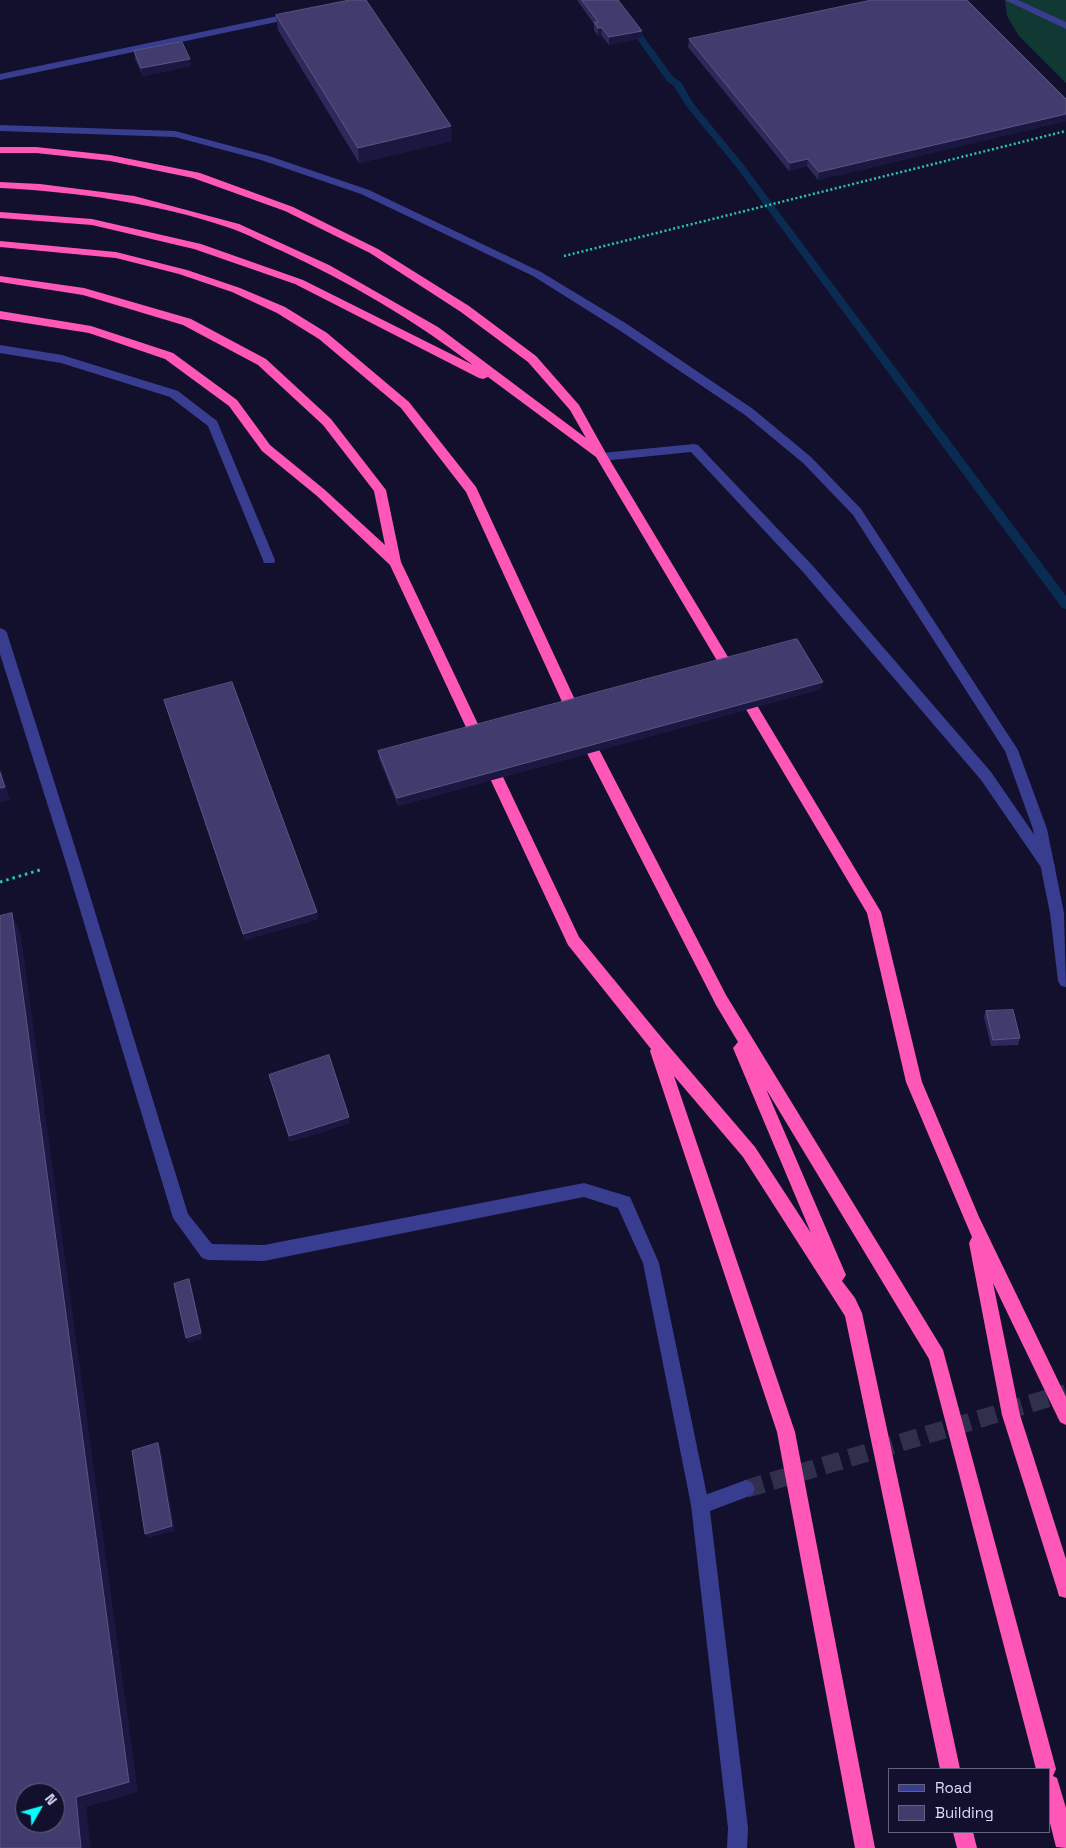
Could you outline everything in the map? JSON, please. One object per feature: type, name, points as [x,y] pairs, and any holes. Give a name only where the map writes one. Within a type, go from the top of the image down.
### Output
[{"type":"highway","points":[[0,150],[36,150],[110,158],[196,175],[290,209],[374,251],[465,309],[532,359],[575,408],[602,457],[874,912],[914,1082],[972,1220],[1066,1416]]},
{"type":"highway","points":[[0,185],[40,187],[134,199],[235,226],[325,267],[434,330],[602,457]]},
{"type":"highway","points":[[0,215],[92,222],[197,246],[299,282],[520,394]]},
{"type":"highway","points":[[1,244],[116,255],[183,272],[236,290],[281,310],[323,336],[405,405],[472,490],[582,730],[721,1000],[937,1356],[1046,1768]]},
{"type":"highway","points":[[0,279],[84,292],[187,322],[262,362],[327,422],[380,490],[395,562],[573,941],[655,1042],[750,1152],[853,1313]]},
{"type":"highway","points":[[0,315],[91,330],[169,356],[233,403],[266,448],[321,493],[395,562]]},
{"type":"highway","points":[[721,1000],[853,1313],[950,1768]]},
{"type":"highway","points":[[655,1042],[786,1432],[866,1848]]},
{"type":"highway","points":[[972,1220],[1011,1415],[1066,1589]]},
{"type":"highway","points":[[1051,1789],[1066,1847]]},
{"type":"highway","points":[[963,1833],[967,1848]]},
{"type":"street","points":[[1010,0],[1066,26]]},
{"type":"street","points":[[0,77],[310,12]]},
{"type":"street","points":[[0,128],[174,134],[265,158],[365,192],[537,274],[623,327],[749,412],[807,460],[856,512],[1011,750],[1040,829],[1057,913],[1066,981]]},
{"type":"street","points":[[0,349],[62,359],[174,394],[213,424],[270,560]]},
{"type":"street","points":[[602,457],[694,448],[808,569],[986,776],[1048,866]]},
{"type":"street","points":[[0,633],[72,860],[181,1218],[208,1252],[264,1253],[584,1190],[624,1202],[651,1263],[700,1505],[738,1828],[737,1848]]},
{"type":"street","points":[[700,1505],[746,1489]]},
{"type":"path","points":[[520,267],[1066,131]]},
{"type":"path","points":[[0,882],[72,860]]},
{"type":"green space","points":[[1005,0],[1066,0],[1066,83],[1019,36],[1007,16]]},
{"type":"building","points":[[350,0],[366,0],[451,126],[358,148],[276,15]]},
{"type":"building","points":[[582,0],[618,0],[642,31],[609,37],[602,28],[598,28],[594,22],[598,22]]},
{"type":"building","points":[[872,0],[967,0],[1066,99],[1066,114],[819,172],[808,159],[790,163],[689,39]]},
{"type":"building","points":[[182,42],[190,59],[141,68],[134,51]]},
{"type":"building","points":[[797,639],[823,682],[397,798],[378,751]]},
{"type":"building","points":[[232,682],[317,912],[243,934],[164,700]]},
{"type":"building","points":[[0,772],[5,787],[0,788]]},
{"type":"building","points":[[12,913],[129,1782],[76,1797],[81,1848],[0,1848],[0,916]]},
{"type":"building","points":[[1013,1010],[1020,1038],[993,1040],[986,1011]]},
{"type":"building","points":[[329,1055],[349,1117],[289,1136],[269,1075]]},
{"type":"building","points":[[189,1279],[201,1333],[186,1338],[174,1284]]},
{"type":"building","points":[[158,1443],[172,1526],[145,1534],[132,1451]]},
{"type":"waterway","points":[[613,0],[670,79],[678,84],[689,104],[740,166],[1066,605]]},
{"type":"tunnel","points":[[746,1489],[1066,1393]]}]
